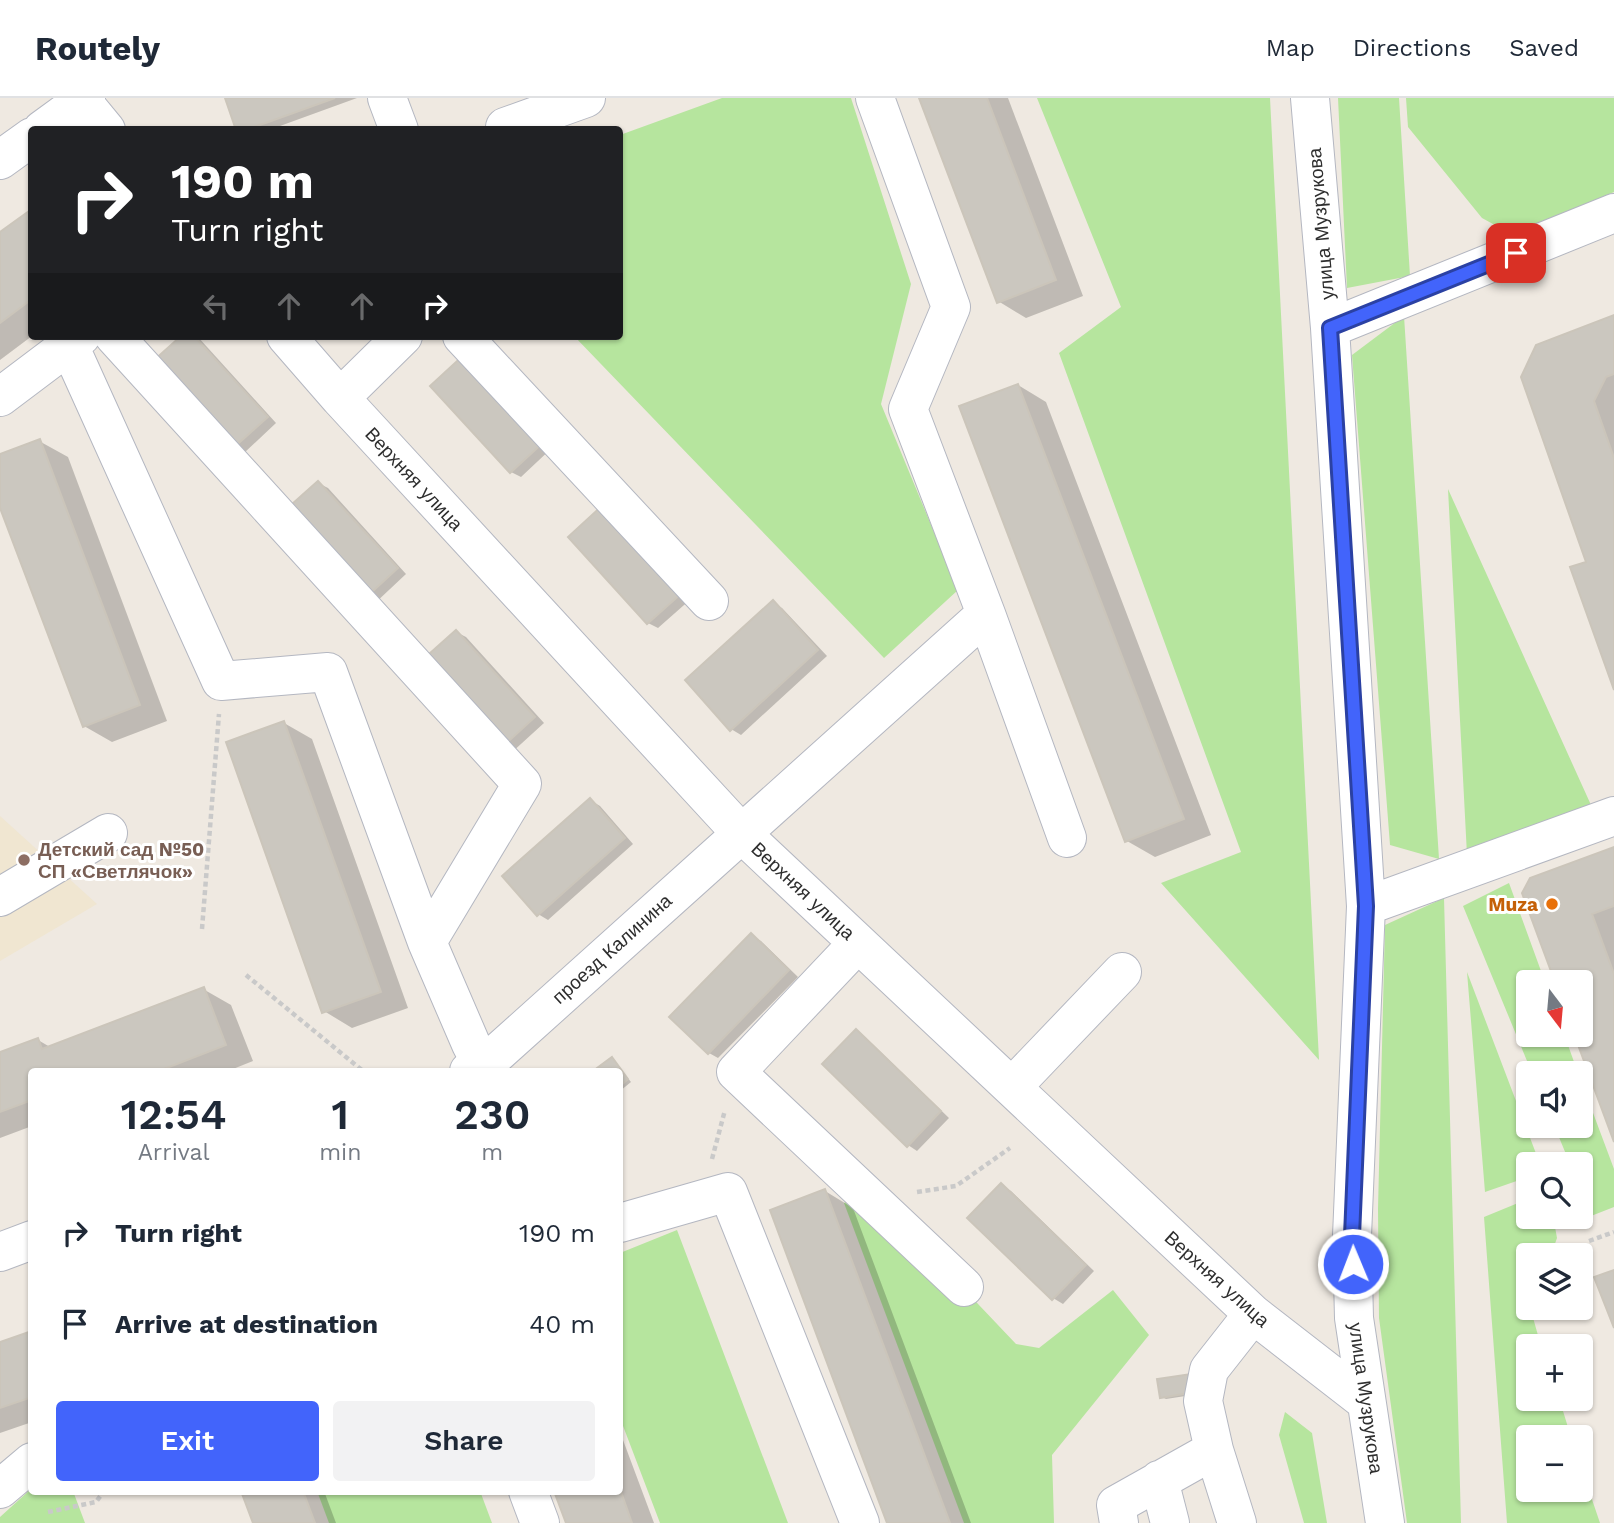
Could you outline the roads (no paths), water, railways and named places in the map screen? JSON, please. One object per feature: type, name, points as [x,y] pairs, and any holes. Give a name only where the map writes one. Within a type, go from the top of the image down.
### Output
[{"type":"street","points":[[387,98],[398,126]]},
{"type":"street","points":[[508,126],[586,98]]},
{"type":"street","points":[[876,98],[951,307],[908,409],[1067,838]]},
{"type":"street","name":"улица Музрукова","points":[[1310,98],[1330,328],[1366,906],[1352,1236],[1354,1318],[1385,1523]]},
{"type":"street","points":[[48,126],[84,99],[103,126]]},
{"type":"street","points":[[0,160],[28,141]]},
{"type":"street","points":[[1330,328],[1614,213]]},
{"type":"street","points":[[118,340],[522,784],[427,942]]},
{"type":"street","name":"Верхняя улица","points":[[289,340],[741,832],[1253,1314],[1365,1401]]},
{"type":"street","points":[[340,398],[399,340]]},
{"type":"street","points":[[466,340],[709,601]]},
{"type":"street","points":[[0,397],[75,341],[221,681],[328,671],[427,942],[479,1068]]},
{"type":"street","name":"проезд Калинина","points":[[480,1068],[986,614]]},
{"type":"street","points":[[1366,906],[1614,816]]},
{"type":"street","points":[[0,897],[108,833]]},
{"type":"street","points":[[858,943],[736,1072],[964,1287]]},
{"type":"street","points":[[1012,1087],[1122,972]]},
{"type":"street","points":[[623,1222],[728,1192],[860,1523]]},
{"type":"street","points":[[0,1252],[28,1242]]},
{"type":"street","points":[[1237,1523],[1214,1450],[1203,1401],[1209,1370],[1253,1314]]},
{"type":"street","points":[[1119,1523],[1116,1505],[1214,1450]]},
{"type":"street","points":[[0,1489],[28,1465]]},
{"type":"street","points":[[1159,1480],[1170,1523]]},
{"type":"street","points":[[530,1495],[540,1523]]},
{"type":"place","name":"Детский сад №50 СП «Светлячок»","points":[[24,860]]},
{"type":"place","name":"Muza","points":[[1552,904]]}]
